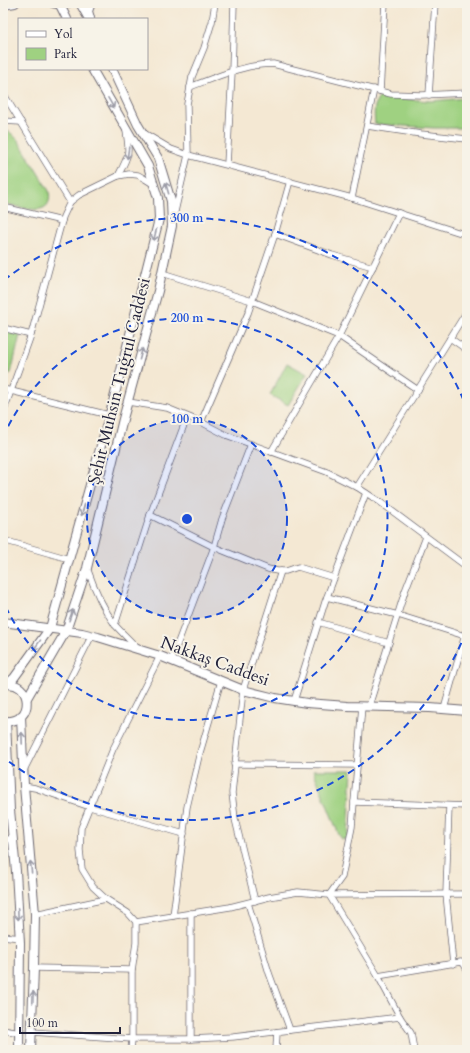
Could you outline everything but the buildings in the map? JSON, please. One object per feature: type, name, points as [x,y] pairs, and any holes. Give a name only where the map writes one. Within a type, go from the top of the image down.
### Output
[{"type":"main road","points":[[3,5],[15,3]]},
{"type":"main road","points":[[80,3],[88,18]]},
{"type":"main road","points":[[89,18],[88,11],[91,3]]},
{"type":"main road","points":[[60,4],[67,18]]},
{"type":"main road","name":"Şehit Muhsin Tuğrul Caddesi","points":[[5,685],[14,678],[50,628],[109,415],[159,219],[158,198],[148,166],[93,70]]},
{"type":"main road","name":"Şehit Muhsin Tuğrul Caddesi","points":[[21,716],[27,705],[27,698],[66,631],[87,568],[128,402],[158,291],[172,226],[170,201],[158,158],[141,131],[112,70]]},
{"type":"main road","name":"Nakkaş Caddesi","points":[[3,622],[92,635],[160,656],[243,690],[275,698],[307,703],[467,711]]},
{"type":"main road","points":[[5,685],[14,685],[24,692],[27,698]]},
{"type":"main road","points":[[21,716],[28,844],[35,914],[31,1050]]},
{"type":"main road","points":[[19,1050],[20,938],[4,721],[10,722],[21,716]]},
{"type":"street","points":[[172,226],[188,155],[187,104],[190,87],[192,77],[204,48],[212,22],[214,3]]},
{"type":"street","points":[[226,164],[232,72],[234,3]]},
{"type":"street","points":[[352,198],[367,126],[377,90],[385,3]]},
{"type":"street","points":[[429,95],[436,3]]},
{"type":"street","points":[[190,87],[232,72],[261,64],[273,64],[391,94],[422,96],[467,93]]},
{"type":"street","points":[[3,93],[70,202]]},
{"type":"street","points":[[3,121],[21,122]]},
{"type":"street","points":[[367,126],[467,139]]},
{"type":"street","points":[[118,176],[128,155],[129,147],[126,128]]},
{"type":"street","points":[[141,131],[171,149],[188,155],[352,198],[465,235],[467,228]]},
{"type":"street","points":[[3,413],[31,335],[62,221],[70,202],[79,195],[118,176],[129,174],[138,176],[154,184]]},
{"type":"street","points":[[201,422],[248,313],[290,181]]},
{"type":"street","points":[[3,207],[62,221]]},
{"type":"street","points":[[272,452],[339,336],[399,214]]},
{"type":"street","points":[[274,234],[332,255],[373,267]]},
{"type":"street","points":[[162,273],[252,301],[339,336],[418,390]]},
{"type":"street","points":[[356,487],[467,311]]},
{"type":"street","points":[[3,328],[31,335]]},
{"type":"street","points":[[450,338],[467,350]]},
{"type":"street","points":[[3,389],[109,415]]},
{"type":"street","points":[[128,402],[167,408],[201,422],[226,435],[327,472],[356,487],[380,502],[467,566]]},
{"type":"street","points":[[116,625],[150,515],[187,417]]},
{"type":"street","points":[[172,661],[214,547],[222,519],[251,444]]},
{"type":"street","points":[[294,701],[318,622],[366,494]]},
{"type":"street","points":[[150,515],[214,547],[268,569],[286,571],[298,567],[334,578]]},
{"type":"street","points":[[329,894],[342,877],[352,827],[357,765],[366,706],[389,643],[405,591],[426,537]]},
{"type":"street","points":[[3,540],[69,559]]},
{"type":"street","points":[[87,568],[95,591],[104,607],[116,625],[138,650]]},
{"type":"street","points":[[255,901],[235,819],[232,793],[234,764],[243,690],[281,571]]},
{"type":"street","points":[[327,597],[398,614],[465,636]]},
{"type":"street","points":[[318,622],[389,643]]},
{"type":"street","points":[[444,709],[467,628]]},
{"type":"street","points":[[24,770],[92,635]]},
{"type":"street","points":[[131,1050],[132,970],[136,943],[136,922],[128,913],[106,899],[93,887],[82,869],[80,850],[81,828],[113,749],[160,656]]},
{"type":"street","points":[[173,916],[187,807],[199,756],[221,681]]},
{"type":"street","points":[[234,764],[357,765]]},
{"type":"street","points":[[24,786],[35,788],[90,807],[184,834]]},
{"type":"street","points":[[354,802],[467,806]]},
{"type":"street","points":[[449,806],[446,894],[453,964]]},
{"type":"street","points":[[3,837],[13,842]]},
{"type":"street","points":[[136,922],[230,907],[269,897],[298,892],[329,894],[467,894]]},
{"type":"street","points":[[329,894],[378,976],[400,1018],[411,1033],[414,1050]]},
{"type":"street","points":[[35,914],[106,899]]},
{"type":"street","points":[[248,902],[269,973],[290,1030]]},
{"type":"street","points":[[191,1039],[192,913]]},
{"type":"street","points":[[3,936],[20,938]]},
{"type":"street","points":[[378,976],[461,962],[467,970]]},
{"type":"street","points":[[34,968],[132,970]]},
{"type":"street","points":[[32,1032],[132,1039],[191,1039],[233,1037],[400,1018]]},
{"type":"street","points":[[3,1030],[20,1033]]},
{"type":"street","points":[[276,1050],[277,1032]]},
{"type":"green space","points":[[380,97],[430,101],[467,98],[467,128],[434,128],[375,124],[375,106]]},
{"type":"green space","points":[[3,128],[18,140],[49,191],[49,200],[46,206],[41,209],[26,208],[3,203]]},
{"type":"green space","points":[[3,331],[20,335],[11,373],[3,376]]},
{"type":"green space","points":[[287,363],[307,374],[288,405],[270,395]]},
{"type":"green space","points":[[313,770],[352,770],[348,836],[346,839],[342,839],[339,835]]}]
